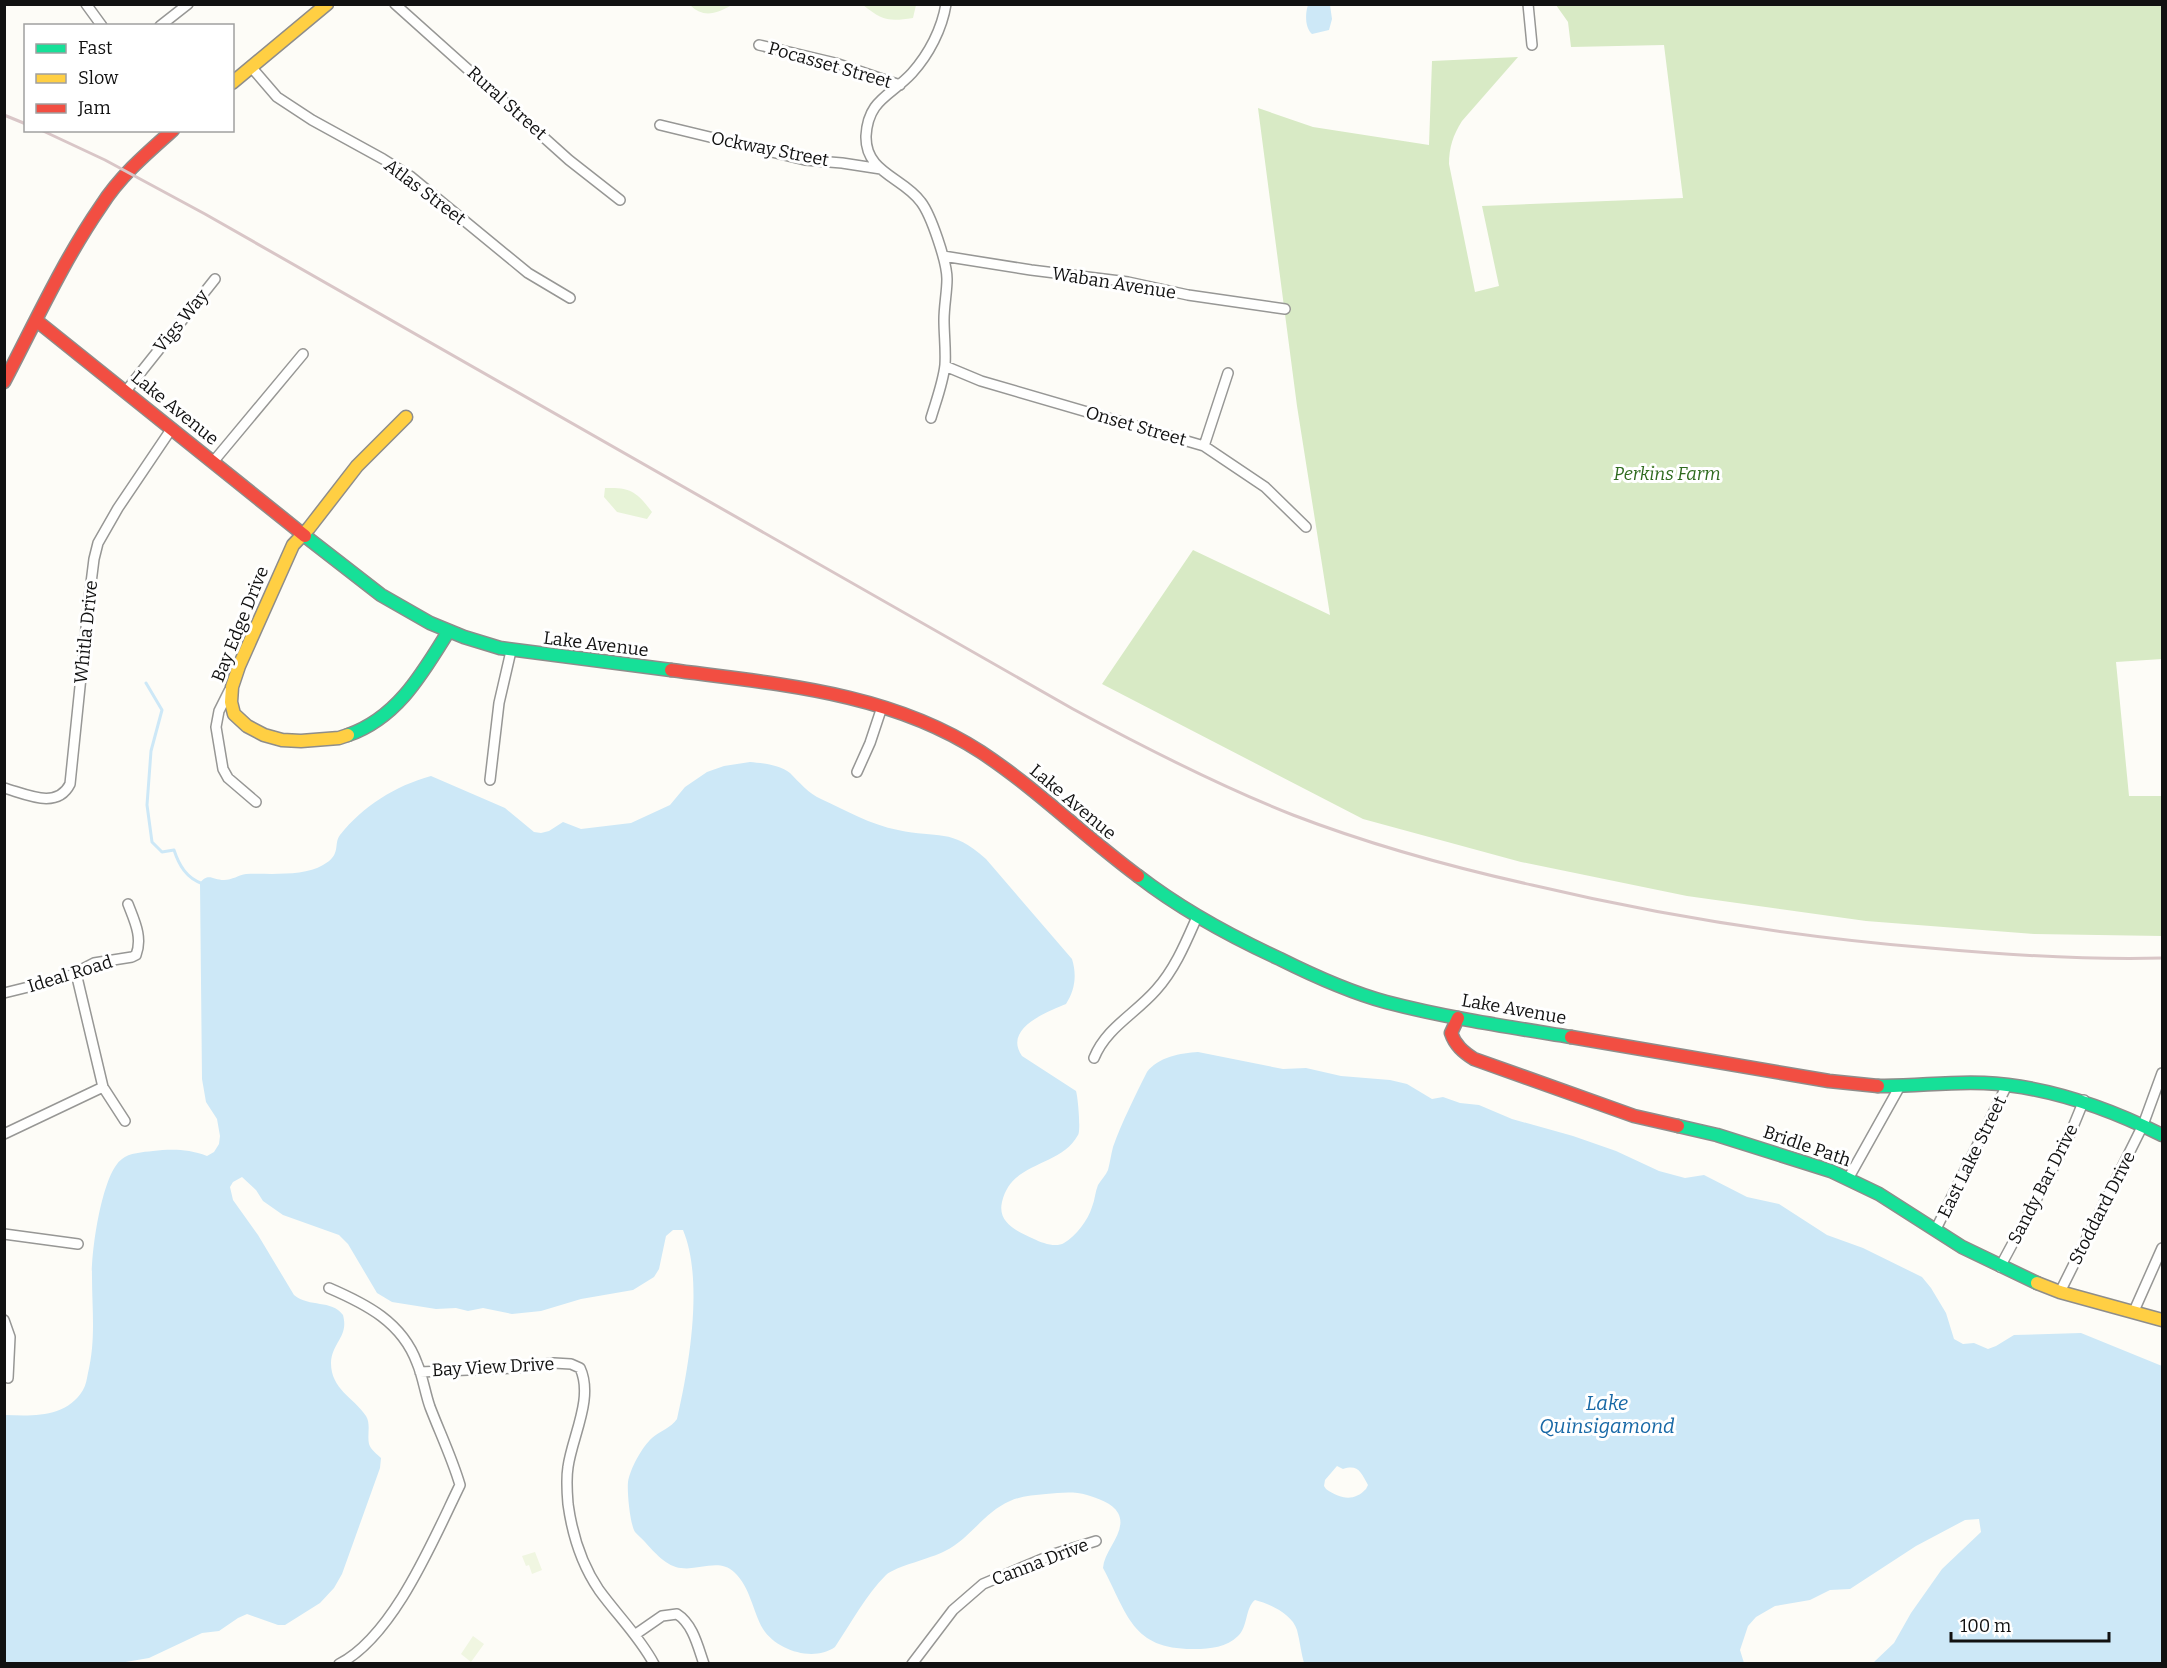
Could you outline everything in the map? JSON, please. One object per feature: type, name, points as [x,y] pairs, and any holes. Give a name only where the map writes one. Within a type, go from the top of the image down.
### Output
[{"type":"main road","points":[[234,82],[327,4]]},
{"type":"main road","points":[[4,382],[81,237],[106,198],[138,161],[171,132]]},
{"type":"main road","name":"Lake Avenue","points":[[37,321],[304,535],[373,589],[410,614],[477,643],[511,651],[799,687],[850,697],[942,731],[1001,765],[1121,865],[1197,917],[1271,956],[1339,986],[1384,1001],[1458,1018],[1828,1081],[1900,1086],[1975,1083],[2043,1089],[2112,1110],[2163,1135]]},
{"type":"main road","name":"Bay Edge Drive","points":[[406,417],[351,472],[304,535],[293,545],[237,669],[231,695],[234,715],[245,726],[264,735],[288,741],[301,742],[343,737],[366,728],[394,709],[448,632]]},
{"type":"main road","name":"Bridle Path","points":[[1458,1018],[1451,1034],[1454,1042],[1466,1054],[1479,1061],[1627,1113],[1731,1139],[1809,1163],[1879,1194],[1962,1247],[2000,1267],[2060,1292],[2163,1320]]},
{"type":"street","points":[[86,4],[101,24]]},
{"type":"street","points":[[163,24],[188,4]]},
{"type":"street","name":"Rural Street","points":[[394,4],[569,160],[620,200]]},
{"type":"street","points":[[931,418],[945,366],[944,316],[947,280],[943,256],[922,203],[914,194],[881,169],[870,158],[867,151],[868,124],[876,104],[900,85],[922,61],[930,48],[946,4]]},
{"type":"street","points":[[1527,4],[1532,45]]},
{"type":"street","name":"Pocasset Street","points":[[759,45],[835,63],[900,85]]},
{"type":"street","name":"Atlas Street","points":[[252,68],[277,97],[410,177],[528,273],[570,298]]},
{"type":"street","name":"Ockway Street","points":[[660,125],[805,160],[881,169]]},
{"type":"street","name":"Waban Avenue","points":[[943,256],[1020,269],[1128,282],[1188,295],[1285,309]]},
{"type":"street","name":"Vigs Way","points":[[126,391],[215,279]]},
{"type":"street","points":[[213,462],[303,354]]},
{"type":"street","name":"Onset Street","points":[[945,366],[981,381],[1204,446],[1265,487],[1306,527]]},
{"type":"street","points":[[1204,446],[1228,373]]},
{"type":"street","name":"Whitla Drive","points":[[4,788],[41,798],[56,799],[62,796],[70,784],[89,599],[98,543],[118,508],[172,428]]},
{"type":"street","points":[[490,780],[499,703],[511,651]]},
{"type":"street","points":[[233,684],[219,711],[216,736],[223,769],[228,778],[256,802]]},
{"type":"street","points":[[857,772],[882,707]]},
{"type":"street","name":"Ideal Road","points":[[4,993],[43,985],[76,973],[94,963],[136,955],[139,942],[137,929],[128,904]]},
{"type":"street","points":[[1094,1058],[1108,1034],[1162,984],[1197,917]]},
{"type":"street","points":[[76,973],[103,1087],[125,1121]]},
{"type":"street","name":"Stoddard Drive","points":[[2060,1292],[2143,1125],[2163,1073]]},
{"type":"street","name":"East Lake Street","points":[[1936,1229],[2007,1085]]},
{"type":"street","points":[[1848,1179],[1900,1086]]},
{"type":"street","points":[[4,1123],[6,1134],[103,1087]]},
{"type":"street","name":"Sandy Bar Drive","points":[[2000,1267],[2066,1143],[2084,1100]]},
{"type":"street","points":[[4,1234],[78,1244]]},
{"type":"street","points":[[2134,1311],[2163,1248]]},
{"type":"street","points":[[329,1288],[361,1302],[389,1321],[408,1344],[420,1372]]},
{"type":"street","points":[[4,1320],[10,1337],[8,1378]]},
{"type":"street","name":"Bay View Drive","points":[[339,1664],[368,1641],[395,1608],[411,1583],[460,1485],[428,1402],[420,1372],[506,1369],[554,1363],[571,1364],[580,1368],[583,1382],[582,1414],[567,1474],[571,1519],[580,1551],[595,1582],[636,1634],[654,1664]]},
{"type":"street","name":"Canna Drive","points":[[912,1664],[953,1610],[983,1584],[1054,1554],[1096,1541]]},
{"type":"street","points":[[636,1634],[662,1616],[677,1614],[685,1619],[691,1629],[704,1664]]},
{"type":"green space","points":[[690,5],[732,5],[716,12],[705,13]]},
{"type":"green space","points":[[863,5],[916,5],[913,18],[897,20],[881,17]]},
{"type":"green space","name":"Perkins Farm","points":[[1556,5],[2162,5],[2162,659],[2116,662],[2129,796],[2162,796],[2162,936],[2034,934],[1866,921],[1687,896],[1521,862],[1363,819],[1102,684],[1193,550],[1330,615],[1297,406],[1258,108],[1313,127],[1429,145],[1432,61],[1518,57],[1462,121],[1451,147],[1449,164],[1475,292],[1499,286],[1482,206],[1683,198],[1664,45],[1571,47],[1568,22]]},
{"type":"green space","points":[[605,488],[633,492],[652,512],[647,519],[617,512],[604,497]]},
{"type":"green space","points":[[535,1552],[542,1570],[532,1574],[522,1556]]},
{"type":"green space","points":[[473,1636],[484,1644],[471,1662],[461,1654]]},
{"type":"water","points":[[1308,5],[1330,5],[1332,19],[1329,30],[1312,34],[1306,21]]},
{"type":"water","name":"Lake Quinsigamond","points":[[750,762],[776,766],[790,773],[804,788],[817,797],[868,821],[888,828],[944,836],[963,842],[986,859],[1072,959],[1074,982],[1066,1004],[1029,1023],[1018,1038],[1022,1056],[1076,1091],[1078,1107],[1079,1132],[1070,1146],[1016,1178],[1007,1188],[1002,1202],[1003,1216],[1010,1226],[1037,1241],[1057,1245],[1064,1243],[1085,1222],[1098,1185],[1108,1170],[1120,1128],[1147,1072],[1163,1059],[1198,1052],[1283,1069],[1306,1068],[1341,1076],[1390,1080],[1407,1084],[1432,1099],[1443,1097],[1460,1103],[1479,1105],[1512,1119],[1616,1151],[1659,1171],[1685,1178],[1704,1175],[1747,1197],[1779,1204],[1827,1235],[1863,1248],[1922,1277],[1946,1313],[1954,1339],[1963,1344],[1974,1343],[1988,1349],[2014,1335],[2081,1333],[2162,1366],[2162,1663],[1860,1663],[1874,1662],[1894,1643],[1911,1613],[1942,1569],[1981,1532],[1979,1519],[1965,1520],[1916,1546],[1850,1589],[1830,1590],[1810,1600],[1775,1606],[1756,1617],[1748,1626],[1740,1650],[1744,1663],[1304,1663],[1294,1624],[1274,1607],[1255,1600],[1241,1632],[1229,1643],[1206,1649],[1174,1648],[1145,1636],[1135,1626],[1126,1615],[1103,1568],[1120,1527],[1116,1509],[1100,1499],[1072,1493],[1028,1496],[1014,1499],[1001,1506],[954,1546],[886,1575],[865,1600],[835,1647],[817,1654],[796,1652],[769,1637],[759,1622],[748,1592],[734,1572],[715,1565],[688,1568],[671,1565],[635,1532],[632,1522],[628,1487],[631,1471],[648,1442],[677,1419],[686,1375],[692,1324],[693,1273],[683,1230],[673,1230],[666,1236],[659,1269],[654,1277],[633,1290],[581,1299],[541,1311],[512,1314],[483,1308],[468,1311],[456,1308],[436,1309],[392,1302],[377,1293],[348,1244],[339,1235],[283,1215],[263,1201],[256,1190],[242,1177],[233,1182],[230,1187],[233,1200],[258,1235],[294,1295],[300,1299],[333,1307],[343,1315],[344,1329],[332,1356],[332,1372],[339,1386],[366,1416],[369,1444],[381,1458],[380,1468],[342,1574],[334,1588],[320,1603],[285,1625],[278,1625],[247,1614],[219,1631],[202,1633],[149,1658],[114,1664],[5,1663],[5,1415],[38,1415],[58,1410],[68,1406],[84,1388],[92,1348],[92,1265],[96,1232],[103,1196],[115,1167],[125,1157],[145,1152],[180,1150],[207,1156],[214,1152],[219,1144],[217,1119],[206,1102],[202,1079],[200,883],[208,877],[227,880],[246,874],[296,873],[315,869],[333,857],[340,835],[369,806],[392,791],[431,776],[505,808],[534,832],[541,833],[563,822],[581,829],[631,823],[670,805],[685,787],[707,772],[724,766]],"holes":[[[1337,1466],[1343,1469],[1356,1468],[1368,1485],[1366,1489],[1357,1496],[1347,1498],[1326,1489],[1325,1480]]]},
{"type":"waterway","points":[[146,683],[162,710],[151,751],[147,805],[152,842],[162,852],[174,850],[184,870],[203,884]]},
{"type":"railway","points":[[4,115],[24,123]]},
{"type":"railway","points":[[45,132],[105,160],[205,214],[1073,709],[1182,765],[1293,815],[1382,846],[1471,871],[1680,916],[1830,938],[1959,951],[2075,958],[2162,958]]},
{"type":"traffic: fast","points":[[305,536],[381,595],[430,623],[464,637],[500,648],[671,670]]},
{"type":"traffic: fast","points":[[348,735],[381,718],[407,693],[448,632]]},
{"type":"traffic: fast","points":[[1138,876],[1189,911],[1225,932],[1345,988],[1372,998],[1432,1013],[1571,1037]]},
{"type":"traffic: fast","points":[[1878,1086],[1984,1083],[2031,1088],[2098,1107],[2162,1135]]},
{"type":"traffic: fast","points":[[1678,1126],[1717,1135],[1831,1171],[1879,1194],[1962,1247],[2037,1283]]},
{"type":"traffic: slow","points":[[234,81],[327,4]]},
{"type":"traffic: slow","points":[[348,735],[339,738],[301,741],[282,740],[264,735],[247,726],[234,714],[231,702],[232,687],[239,666],[293,545],[357,466],[406,417]]},
{"type":"traffic: slow","points":[[2037,1283],[2060,1292],[2162,1320]]},
{"type":"traffic: jam","points":[[4,382],[62,270],[108,195],[125,175],[171,132]]},
{"type":"traffic: jam","points":[[37,321],[305,536]]},
{"type":"traffic: jam","points":[[671,670],[751,680],[831,694],[870,703],[946,732],[1002,766],[1138,876]]},
{"type":"traffic: jam","points":[[1458,1018],[1451,1033],[1460,1048],[1474,1059],[1634,1116],[1678,1126]]},
{"type":"traffic: jam","points":[[1571,1037],[1829,1081],[1878,1086]]}]
